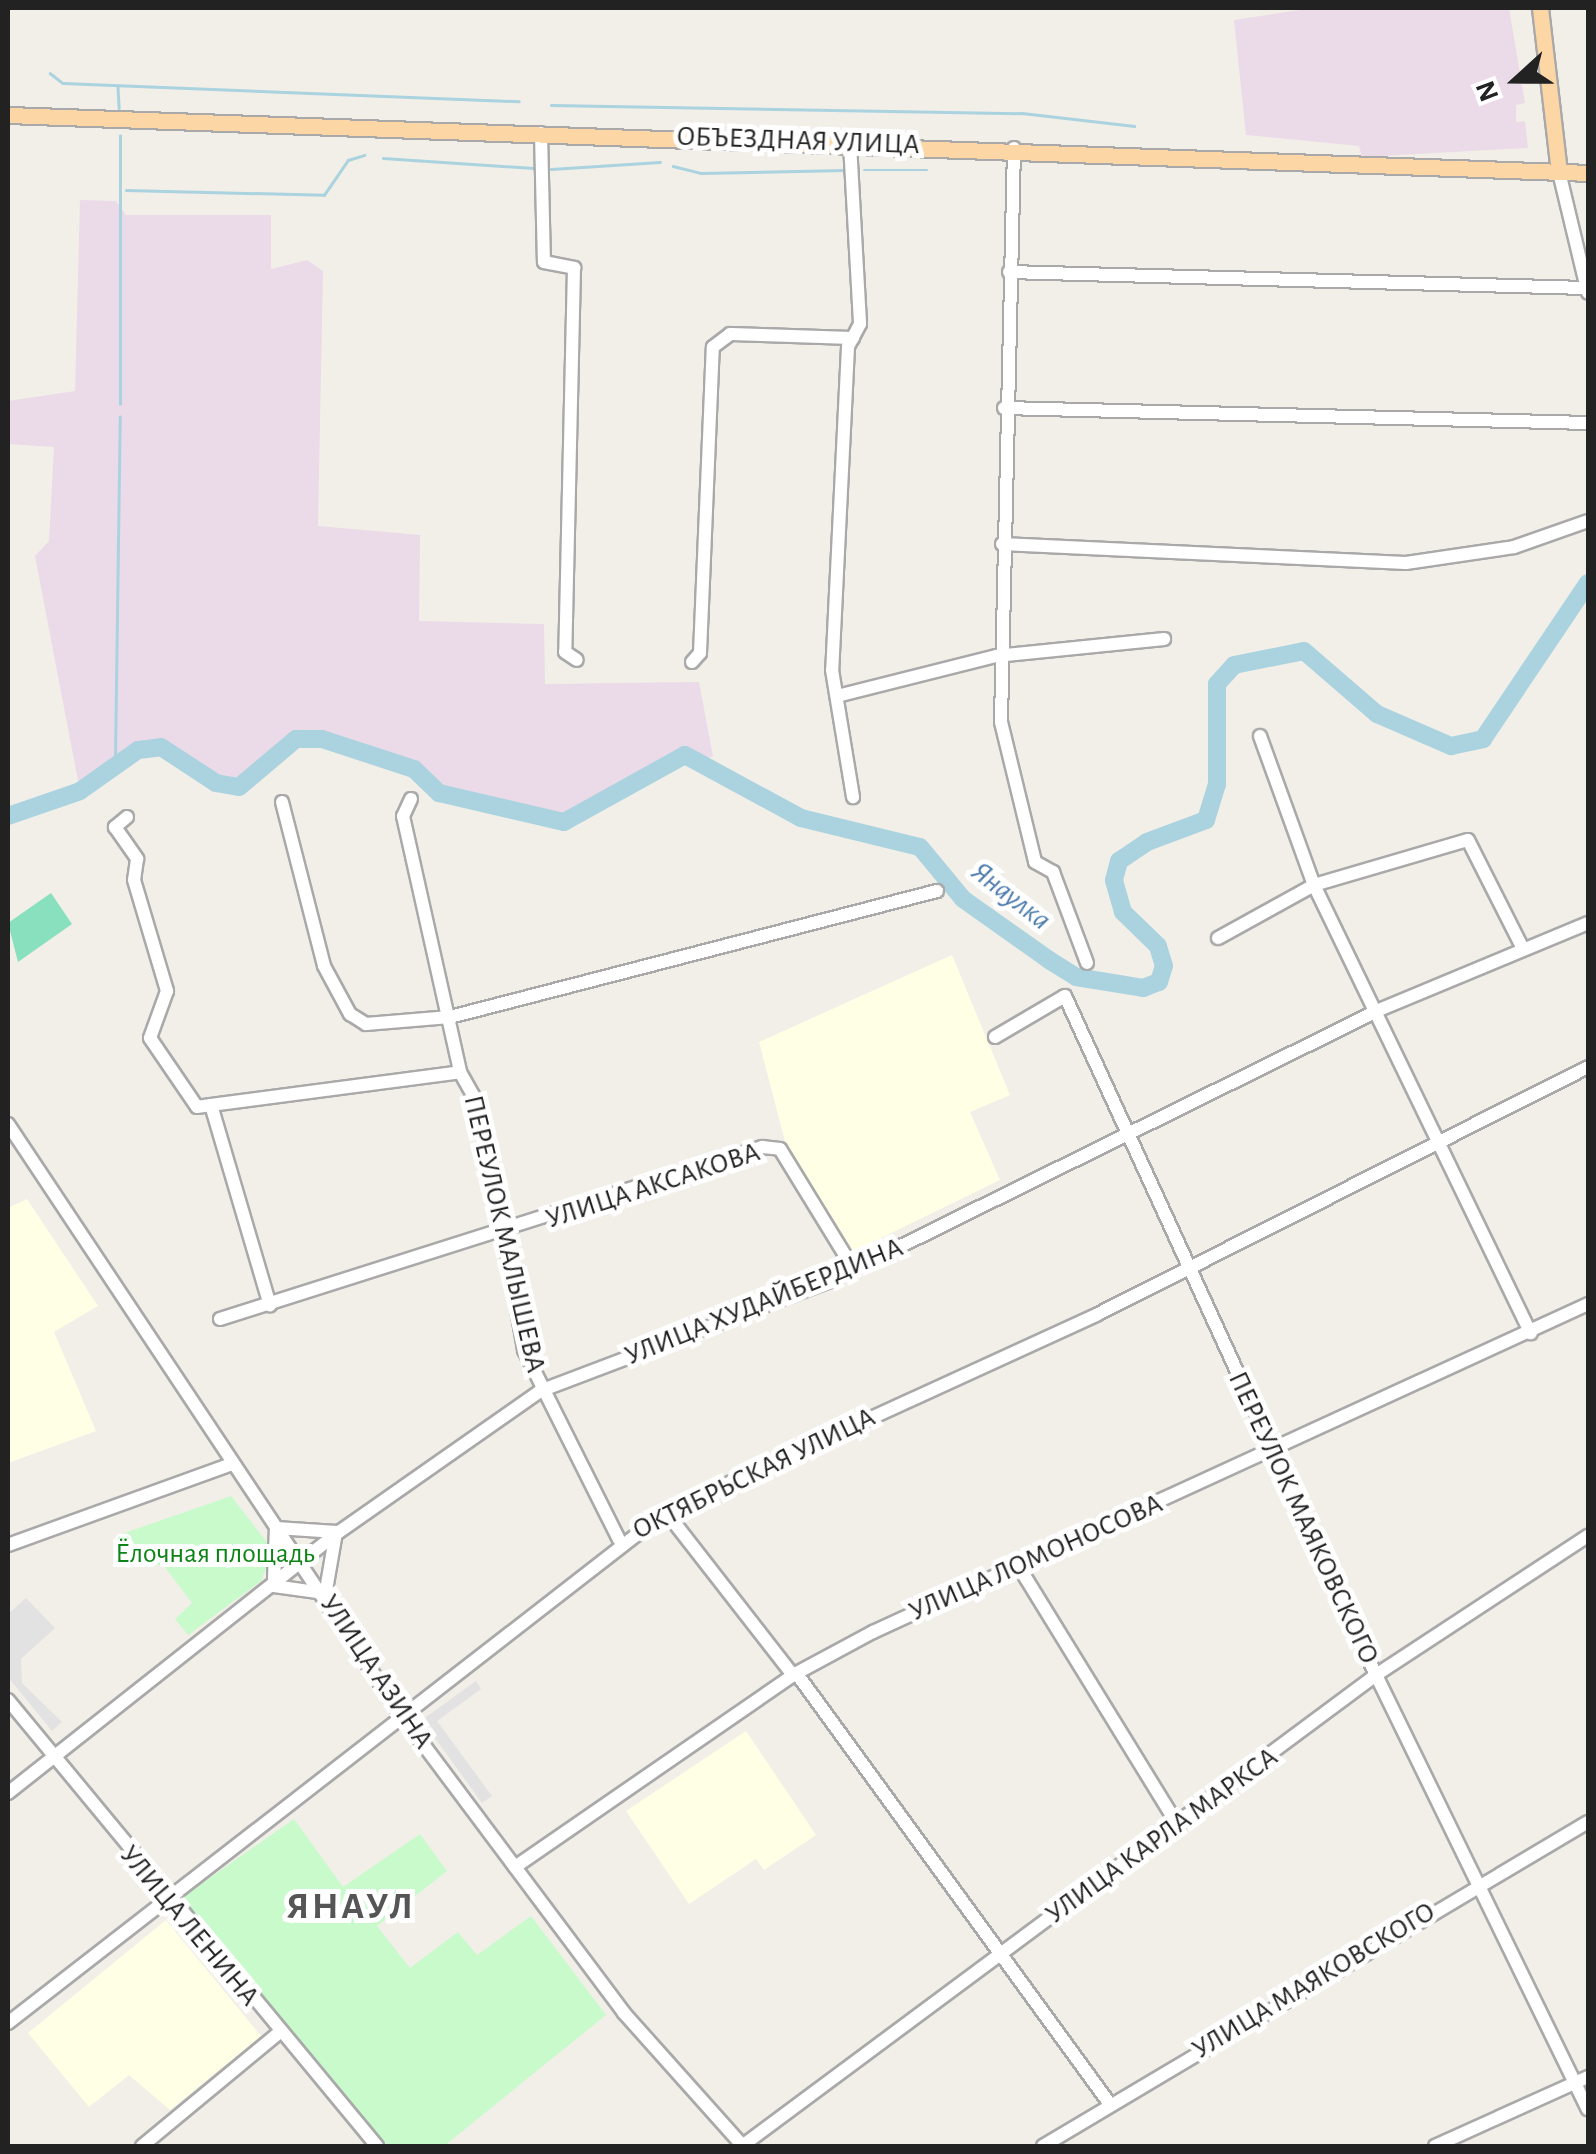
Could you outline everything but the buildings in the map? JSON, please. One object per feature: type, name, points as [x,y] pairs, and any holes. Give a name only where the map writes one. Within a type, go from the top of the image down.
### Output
[{"type":"main road","points":[[1540,8],[1559,172]]},
{"type":"main road","name":"ОБЪЕЗДНАЯ УЛИЦА","points":[[8,116],[1014,148],[1588,173]]},
{"type":"street","points":[[541,133],[544,262],[574,268],[565,652],[577,660]]},
{"type":"street","points":[[850,144],[861,283],[852,338],[837,696],[853,797]]},
{"type":"street","points":[[1014,148],[996,656],[1000,722],[1035,862],[1053,872],[1087,963]]},
{"type":"street","points":[[1009,272],[1588,290],[1559,172]]},
{"type":"street","points":[[692,662],[700,653],[713,347],[730,334],[852,338]]},
{"type":"street","points":[[1004,408],[1588,422]]},
{"type":"street","points":[[1002,544],[1406,563],[1514,546],[1588,521]]},
{"type":"street","points":[[837,696],[996,656],[1164,639]]},
{"type":"street","points":[[1260,736],[1314,885],[1379,1010],[1435,1137],[1531,1332]]},
{"type":"street","name":"ПЕРЕУЛОК МАЛЫШЕВА","points":[[411,799],[403,816],[460,1072],[482,1112],[498,1237],[540,1391],[620,1540]]},
{"type":"street","points":[[282,802],[324,966],[350,1014],[387,1025],[450,1017],[937,891]]},
{"type":"street","points":[[127,817],[115,827],[138,859],[134,880],[167,991],[150,1038],[197,1107],[460,1072]]},
{"type":"street","points":[[1218,938],[1314,885],[1468,840],[1524,949]]},
{"type":"street","name":"УЛИЦА ХУДАЙБЕРДИНА","points":[[8,1793],[339,1532],[540,1391],[854,1268],[1379,1010],[1588,923]]},
{"type":"street","name":"ПЕРЕУЛОК МАЯКОВСКОГО","points":[[995,1037],[1065,996],[1376,1675],[1582,2080],[1588,2109]]},
{"type":"street","name":"ОКТЯБРЬСКАЯ УЛИЦА","points":[[8,2022],[164,1900],[406,1721],[620,1540],[666,1512],[1188,1267],[1435,1137],[1588,1067]]},
{"type":"street","points":[[212,1105],[270,1305]]},
{"type":"street","name":"УЛИЦА АЗИНА","points":[[8,1124],[406,1721],[624,2013],[742,2146]]},
{"type":"street","name":"УЛИЦА АКСАКОВА","points":[[220,1319],[498,1237],[762,1147],[780,1149],[854,1268]]},
{"type":"street","name":"УЛИЦА ЛОМОНОСОВА","points":[[515,1867],[795,1674],[1588,1304]]},
{"type":"street","points":[[8,1546],[232,1464]]},
{"type":"street","points":[[666,1512],[1006,1951],[1108,2103]]},
{"type":"street","points":[[267,1588],[279,1565],[276,1528],[339,1532],[324,1566],[326,1601]]},
{"type":"street","name":"УЛИЦА КАРЛА МАРКСА","points":[[742,2146],[1179,1827],[1376,1675],[1588,1536]]},
{"type":"street","points":[[1020,1567],[1179,1827]]},
{"type":"street","points":[[267,1588],[307,1585],[326,1601]]},
{"type":"street","name":"УЛИЦА ЛЕНИНА","points":[[8,1700],[164,1900],[377,2146]]},
{"type":"street","name":"УЛИЦА МАЯКОВСКОГО","points":[[1043,2146],[1108,2103],[1478,1882],[1588,1822]]},
{"type":"street","points":[[142,2146],[280,2032]]},
{"type":"street","points":[[1434,2146],[1582,2080]]},
{"type":"shaded area","points":[[1313,8],[1509,8],[1525,103],[1516,105],[1516,122],[1525,121],[1528,148],[1362,157],[1359,146],[1246,135],[1234,20]]},
{"type":"shaded area","points":[[80,200],[116,201],[126,215],[271,215],[271,269],[307,260],[323,271],[318,526],[420,535],[419,621],[544,624],[545,684],[699,682],[713,757],[666,762],[564,822],[439,793],[414,769],[322,739],[296,739],[239,787],[216,783],[161,747],[115,758],[80,791],[35,556],[49,541],[54,447],[8,444],[8,401],[75,391]]},
{"type":"shaded area","points":[[952,955],[1010,1095],[970,1112],[1000,1180],[844,1256],[787,1149],[759,1042]]},
{"type":"shaded area","points":[[27,1199],[98,1306],[54,1332],[96,1431],[8,1463],[8,1208]]},
{"type":"shaded area","points":[[26,1598],[55,1628],[21,1659],[22,1683],[62,1722],[52,1731],[8,1677],[8,1614]]},
{"type":"shaded area","points":[[476,1681],[481,1689],[437,1721],[492,1796],[482,1803],[422,1720]]},
{"type":"shaded area","points":[[746,1731],[816,1835],[764,1870],[756,1859],[689,1904],[626,1811]]},
{"type":"shaded area","points":[[166,1920],[261,2036],[170,2110],[129,2075],[89,2107],[28,2033]]},
{"type":"green space","points":[[51,893],[72,924],[18,962],[8,923]]},
{"type":"green space","name":"Ёлочная площадь","points":[[231,1496],[273,1550],[261,1581],[188,1635],[175,1619],[192,1603],[164,1566],[128,1560],[116,1536]]},
{"type":"green space","points":[[294,1819],[343,1887],[420,1834],[447,1871],[377,1926],[410,1968],[458,1932],[477,1955],[531,1916],[606,2015],[444,2146],[388,2146],[174,1903]]},
{"type":"waterway","points":[[50,73],[63,83],[519,101]]},
{"type":"waterway","points":[[118,87],[119,108]]},
{"type":"waterway","points":[[551,105],[1022,113],[1134,126]]},
{"type":"waterway","points":[[120,136],[120,404]]},
{"type":"waterway","points":[[126,190],[324,195],[348,160],[364,155]]},
{"type":"waterway","points":[[383,158],[534,168]]},
{"type":"waterway","points":[[551,169],[660,162]]},
{"type":"waterway","points":[[673,166],[701,173],[845,170]]},
{"type":"waterway","points":[[864,170],[927,170]]},
{"type":"waterway","points":[[115,758],[120,417]]},
{"type":"waterway","name":"Янаулка","points":[[8,816],[80,791],[138,750],[161,747],[216,783],[239,787],[296,739],[322,739],[414,769],[439,793],[564,822],[685,755],[801,818],[920,847],[963,899],[1049,960],[1076,977],[1143,988],[1159,982],[1164,966],[1158,946],[1123,912],[1114,880],[1119,861],[1147,842],[1206,820],[1217,785],[1217,684],[1234,665],[1304,651],[1377,714],[1451,746],[1483,739],[1588,583]]},
{"type":"district","name":"ЯНАУЛ","points":[[351,1908]]}]
